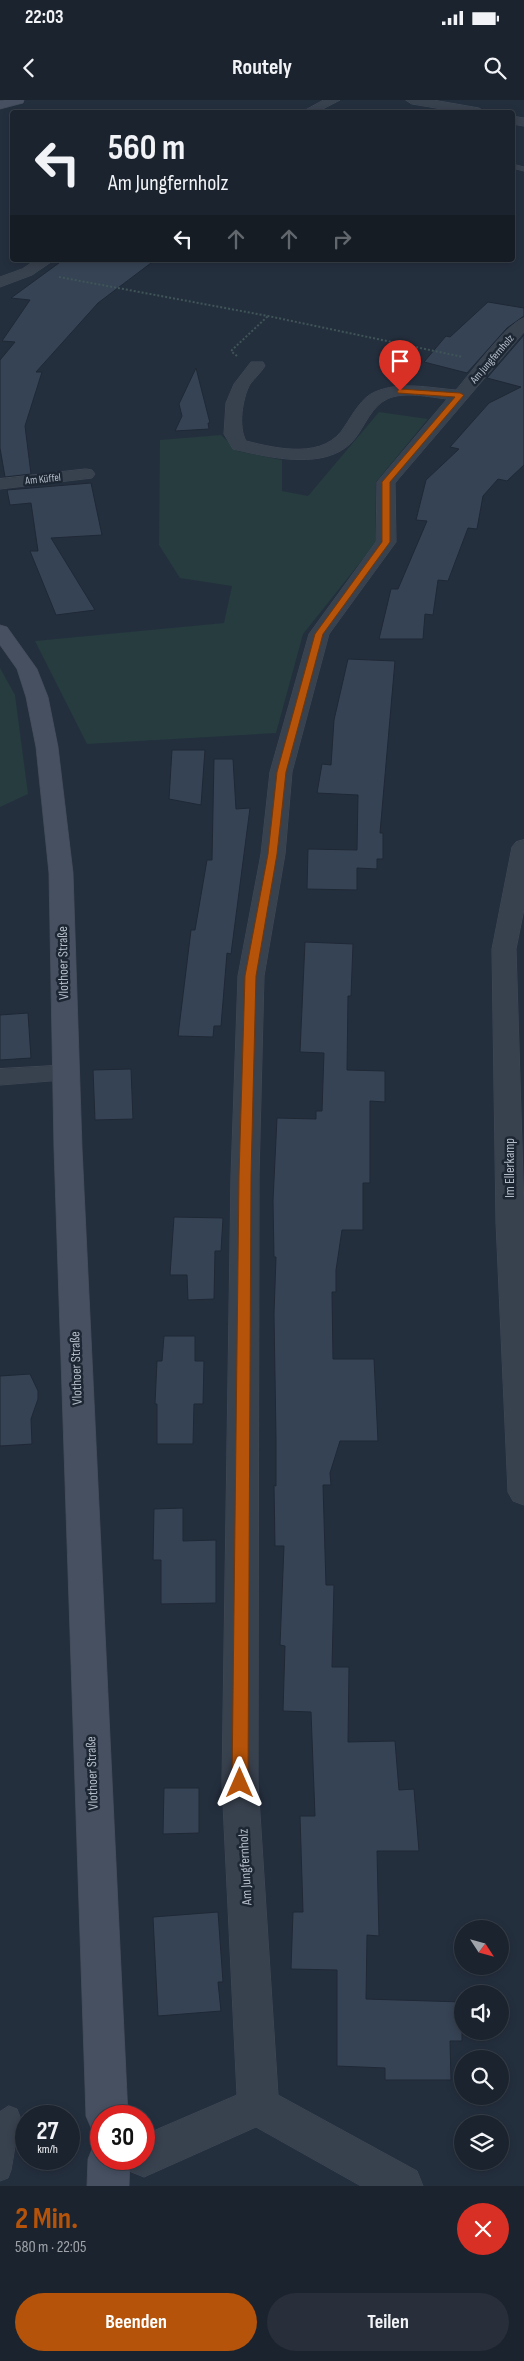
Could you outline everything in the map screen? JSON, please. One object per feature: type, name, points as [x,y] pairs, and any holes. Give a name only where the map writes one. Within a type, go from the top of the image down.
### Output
[{"type":"street","points":[[0,105],[18,100]]},
{"type":"street","points":[[312,110],[334,100]]},
{"type":"street","points":[[412,100],[468,110]]},
{"type":"street","points":[[0,282],[27,272],[43,262]]},
{"type":"street","name":"Am Jungfernholz","points":[[258,2106],[240,1783],[245,1176],[251,976],[273,854],[281,772],[319,634],[386,542],[386,482],[524,323]]},
{"type":"street","name":"Am Jungfernholz","points":[[257,366],[242,384],[235,403],[233,434],[239,445],[269,452],[302,455],[332,448],[346,438],[372,400],[383,394],[400,391],[460,395]]},
{"type":"street","name":"Am Küffel","points":[[0,484],[86,474]]},
{"type":"street","name":"Vlothoer Straße","points":[[0,632],[27,669],[37,697],[46,747],[60,873],[66,1073],[107,2105]]},
{"type":"street","name":"Im Ellerkamp","points":[[524,847],[504,949],[510,1222],[524,1492]]},
{"type":"street","points":[[0,1077],[66,1073]]},
{"type":"street","points":[[155,2150],[258,2106],[402,2186]]},
{"type":"lane","points":[[0,2170],[9,2117]]},
{"type":"path","points":[[27,272],[268,316],[469,358]]},
{"type":"path","points":[[257,366],[242,362],[231,351],[268,316]]},
{"type":"green space","points":[[379,412],[428,419],[376,482],[375,544],[303,634],[276,733],[87,744],[35,641],[224,623],[232,586],[180,578],[159,545],[160,440],[221,435],[238,451],[282,460],[282,491],[308,496]]},
{"type":"green space","points":[[0,668],[15,695],[28,794],[0,807]]},
{"type":"building","points":[[60,262],[152,262],[98,303],[36,372],[42,372],[25,426],[31,474],[5,477],[0,448],[0,360],[15,342],[2,341],[30,300],[11,298]]},
{"type":"building","points":[[488,302],[524,308],[524,316],[507,328],[467,373],[424,362],[446,336],[450,337]]},
{"type":"building","points":[[524,335],[524,465],[507,481],[498,479],[483,496],[477,529],[468,528],[448,581],[438,580],[433,615],[425,614],[423,639],[379,639],[391,589],[398,589],[427,521],[416,520],[426,480],[459,449],[450,447],[489,403],[521,387],[487,378]]},
{"type":"building","points":[[196,368],[210,423],[208,423],[209,429],[175,431],[182,416],[179,404]]},
{"type":"building","points":[[91,483],[102,535],[51,538],[95,610],[56,615],[30,551],[38,551],[31,503],[10,505],[7,490]]},
{"type":"building","points":[[348,659],[395,661],[380,833],[383,833],[383,859],[377,859],[377,869],[357,868],[357,890],[307,889],[308,849],[357,850],[358,795],[317,793],[322,764],[331,765],[334,720]]},
{"type":"building","points":[[172,750],[205,750],[201,805],[169,799]]},
{"type":"building","points":[[214,759],[233,759],[236,809],[250,808],[231,954],[227,953],[221,1026],[214,1026],[213,1037],[178,1036],[191,930],[195,930],[207,860],[212,860]]},
{"type":"building","points":[[305,942],[353,944],[351,996],[348,996],[347,1070],[385,1071],[385,1102],[370,1101],[370,1183],[363,1183],[363,1230],[342,1230],[336,1270],[336,1292],[332,1292],[333,1359],[374,1359],[378,1441],[340,1441],[330,1473],[331,1485],[323,1485],[326,1585],[334,1585],[332,1667],[349,1667],[348,1742],[395,1741],[399,1790],[414,1789],[419,1851],[377,1851],[379,1936],[367,1935],[366,1999],[454,2002],[454,2040],[462,2041],[450,2041],[451,2080],[385,2080],[385,2068],[337,2066],[337,1970],[291,1969],[293,1912],[303,1912],[300,1816],[315,1816],[311,1712],[283,1711],[285,1646],[280,1645],[284,1546],[275,1546],[274,1314],[276,1257],[274,1257],[273,1201],[277,1118],[316,1119],[316,1111],[322,1111],[324,1053],[300,1052]]},
{"type":"building","points":[[28,1013],[31,1058],[0,1060],[0,1015]]},
{"type":"building","points":[[131,1069],[133,1119],[95,1120],[93,1070]]},
{"type":"building","points":[[174,1217],[223,1218],[221,1251],[215,1251],[214,1299],[188,1300],[187,1275],[170,1275]]},
{"type":"building","points":[[164,1336],[195,1336],[195,1361],[204,1361],[203,1404],[194,1404],[193,1444],[157,1444],[157,1404],[155,1404],[157,1361],[162,1361]]},
{"type":"building","points":[[30,1374],[38,1391],[38,1399],[31,1419],[32,1444],[0,1446],[0,1376]]},
{"type":"building","points":[[183,1508],[183,1541],[216,1540],[216,1603],[161,1604],[161,1560],[153,1560],[154,1509]]},
{"type":"building","points":[[164,1788],[199,1788],[199,1833],[163,1834]]},
{"type":"building","points":[[218,1912],[223,1982],[218,1982],[221,2011],[158,2016],[153,1917]]},
{"type":"route","points":[[240,1783],[245,1176],[251,976],[273,854],[281,772],[319,634],[386,542],[386,482],[460,395],[400,391]]}]
